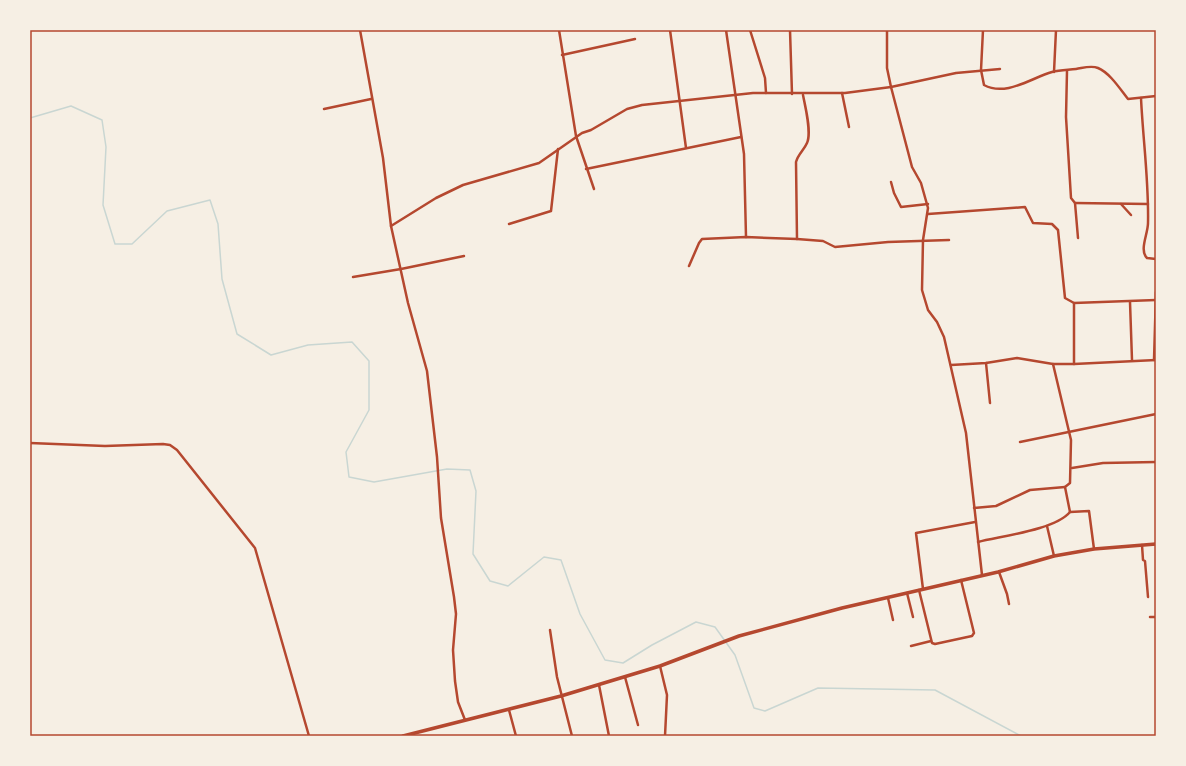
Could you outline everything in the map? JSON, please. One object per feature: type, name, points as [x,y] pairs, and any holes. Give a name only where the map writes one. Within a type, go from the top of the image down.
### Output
[{"type":"main road","points":[[403,736],[509,710],[599,685],[660,666],[739,636],[806,618],[998,572],[1054,556],[1094,549],[1156,544]]},
{"type":"street","points":[[360,30],[383,158],[391,226],[408,303],[427,371],[437,457],[441,518],[455,603],[453,650],[455,681],[458,702],[465,720]]},
{"type":"street","points":[[559,30],[576,136],[594,189]]},
{"type":"street","points":[[670,30],[686,148]]},
{"type":"street","points":[[726,30],[744,154],[746,237]]},
{"type":"street","points":[[750,30],[765,78],[766,94]]},
{"type":"street","points":[[790,30],[792,94]]},
{"type":"street","points":[[887,30],[887,68],[891,88],[912,167],[921,183],[928,204],[928,214],[923,240],[922,290],[924,301],[928,310],[937,322],[944,337],[966,433],[982,575]]},
{"type":"street","points":[[983,30],[981,70],[984,85],[994,88],[1023,85],[1039,76],[1054,72],[1091,67],[1098,68],[1105,73],[1128,99],[1156,96]]},
{"type":"street","points":[[1054,72],[1056,30]]},
{"type":"street","points":[[562,55],[635,39]]},
{"type":"street","points":[[391,226],[436,198],[463,185],[533,166],[576,136],[591,130],[627,109],[642,104],[736,95],[804,95],[842,93],[891,88],[956,73],[1000,69]]},
{"type":"street","points":[[1067,70],[1066,118],[1071,198],[1075,203],[1078,238]]},
{"type":"street","points":[[842,93],[849,127]]},
{"type":"street","points":[[797,239],[796,162],[798,155],[807,143],[808,136],[804,95]]},
{"type":"street","points":[[1141,98],[1148,204],[1148,233],[1144,252],[1147,258],[1156,259]]},
{"type":"street","points":[[324,109],[372,99]]},
{"type":"street","points":[[586,169],[742,137]]},
{"type":"street","points":[[509,224],[551,211],[558,148]]},
{"type":"street","points":[[891,182],[894,193],[901,207],[928,204]]},
{"type":"street","points":[[1075,203],[1148,204]]},
{"type":"street","points":[[1121,203],[1131,215]]},
{"type":"street","points":[[928,214],[1025,207],[1033,223],[1052,224],[1058,230],[1064,298],[1074,303],[1155,300]]},
{"type":"street","points":[[689,266],[702,239],[746,237],[797,239],[823,241],[835,247],[923,240],[949,240]]},
{"type":"street","points":[[353,276],[401,269],[464,256]]},
{"type":"street","points":[[951,364],[986,363],[1017,358],[1053,364],[1155,360],[1156,292]]},
{"type":"street","points":[[1130,302],[1132,360]]},
{"type":"street","points":[[1074,303],[1074,364]]},
{"type":"street","points":[[986,363],[990,403]]},
{"type":"street","points":[[974,508],[996,506],[1030,490],[1065,486],[1070,484],[1072,468],[1070,432],[1053,364]]},
{"type":"street","points":[[1020,442],[1156,414]]},
{"type":"street","points":[[30,443],[104,446],[163,444],[170,445],[176,450],[255,548],[309,736]]},
{"type":"street","points":[[1072,468],[1103,463],[1156,462]]},
{"type":"street","points":[[1065,486],[1070,512]]},
{"type":"street","points":[[978,542],[1048,526],[1060,521],[1070,512],[1089,510],[1094,549]]},
{"type":"street","points":[[924,589],[916,533],[975,522]]},
{"type":"street","points":[[1048,526],[1054,556]]},
{"type":"street","points":[[1142,545],[1148,597]]},
{"type":"street","points":[[998,572],[1007,594],[1009,604]]},
{"type":"street","points":[[911,646],[931,641],[935,644],[974,635],[961,580]]},
{"type":"street","points":[[918,590],[931,641]]},
{"type":"street","points":[[907,593],[913,617]]},
{"type":"street","points":[[888,598],[893,620]]},
{"type":"street","points":[[1150,617],[1156,617]]},
{"type":"street","points":[[550,630],[561,696],[572,736]]},
{"type":"street","points":[[660,666],[667,695],[665,736]]},
{"type":"street","points":[[625,677],[638,725]]},
{"type":"street","points":[[599,685],[609,736]]},
{"type":"street","points":[[509,710],[516,736]]},
{"type":"waterway","points":[[30,118],[71,106],[102,120],[106,147],[103,205],[115,244],[132,244],[167,211],[210,200],[218,224],[222,279],[237,334],[271,355],[308,345],[352,342],[369,361],[369,410],[346,452],[349,477],[374,482],[447,469],[470,470],[476,491],[473,554],[490,581],[508,586],[544,557],[561,560],[580,614],[605,660],[623,663],[652,645],[696,622],[715,627],[735,655],[754,708],[765,711],[818,688],[935,690],[1021,736]]}]
